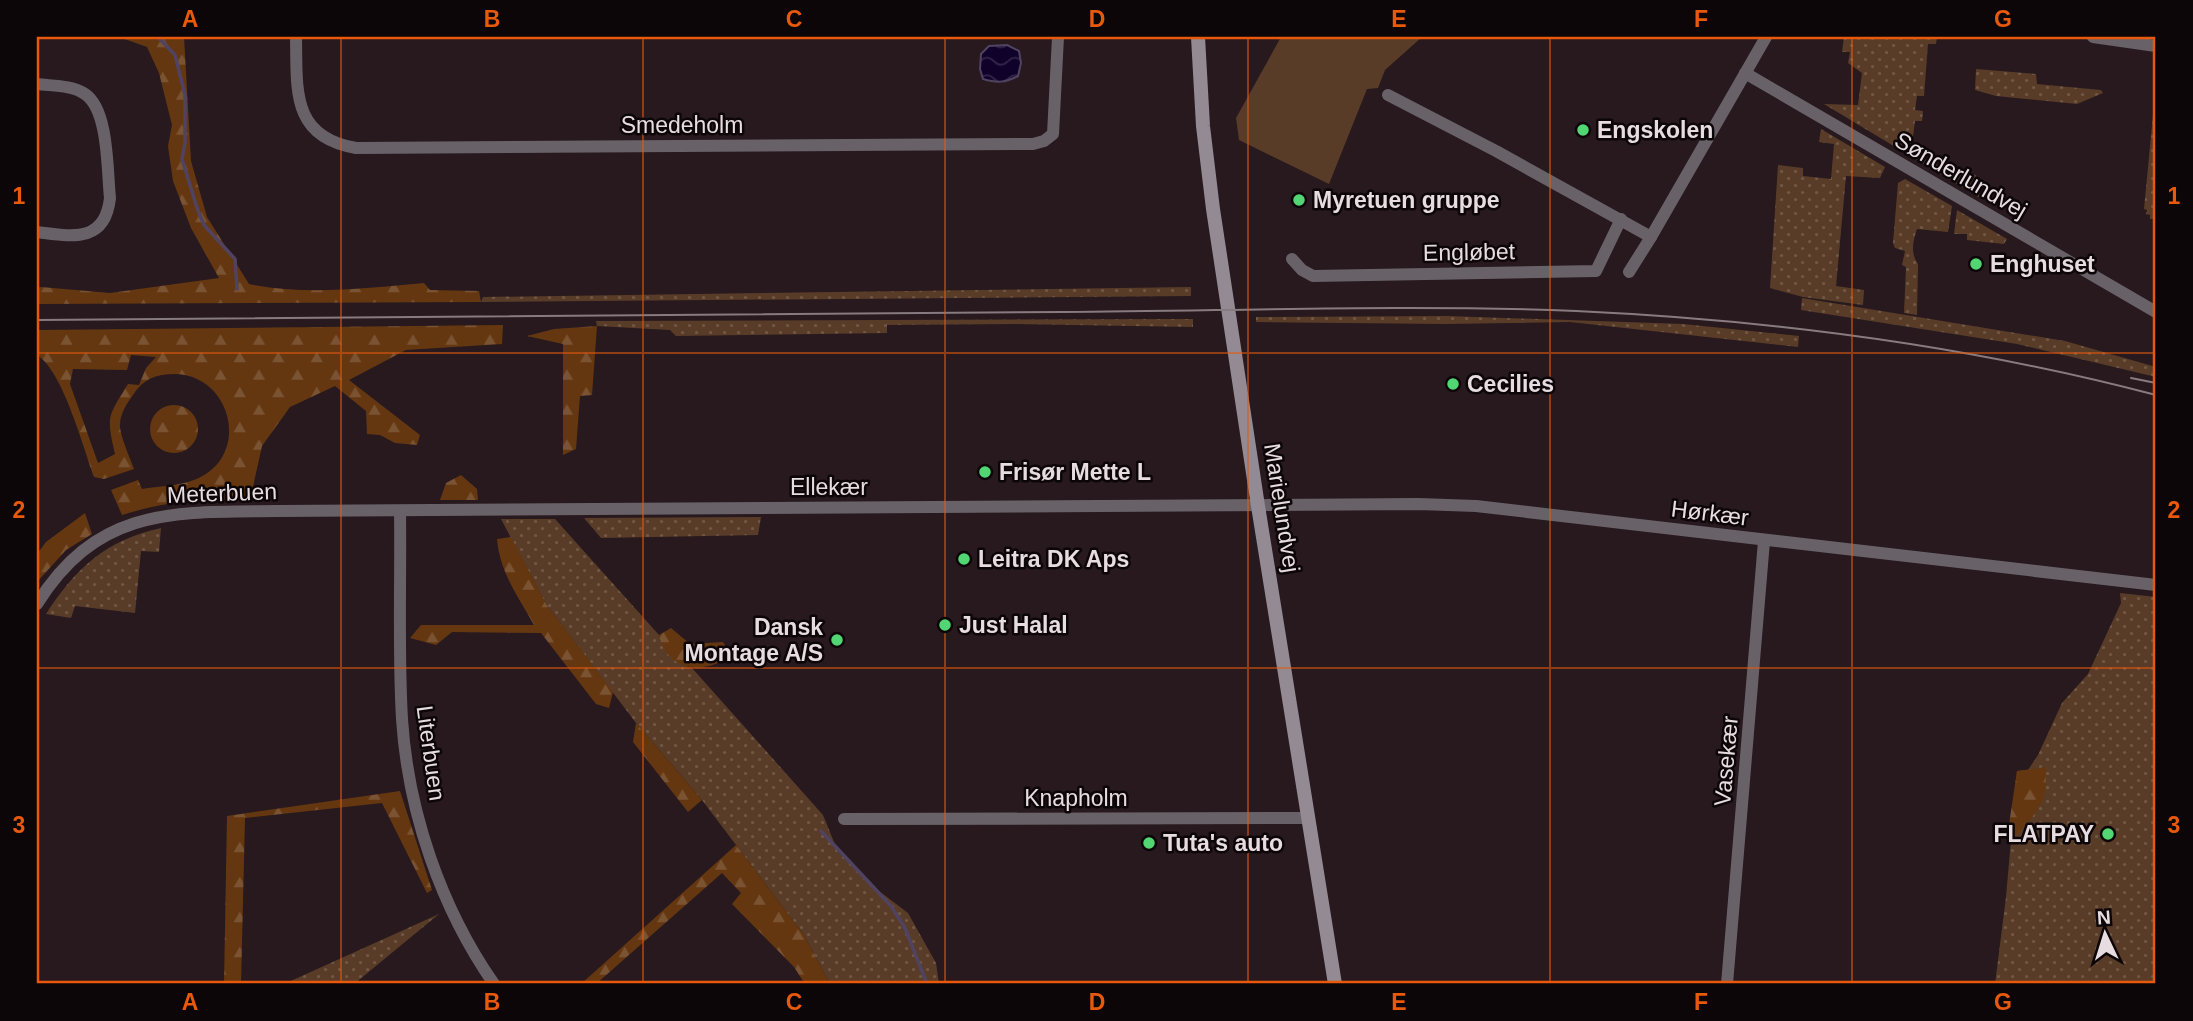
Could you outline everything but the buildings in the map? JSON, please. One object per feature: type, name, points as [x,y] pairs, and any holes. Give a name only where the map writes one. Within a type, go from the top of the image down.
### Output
[{"type":"street","name":"Smedeholm","points":[[296,37],[297,93],[301,110],[310,125],[323,137],[339,145],[356,148],[1033,144],[1044,141],[1053,134],[1058,37]]},
{"type":"street","name":"Marielundvej","points":[[1198,37],[1203,126],[1213,209],[1335,984]]},
{"type":"street","points":[[1629,272],[1766,37]]},
{"type":"street","points":[[2093,37],[2156,46]]},
{"type":"street","name":"Sønderlundvej","points":[[1745,73],[2156,312]]},
{"type":"street","points":[[37,84],[73,89],[85,94],[95,104],[101,116],[110,198],[102,223],[93,231],[69,236],[37,232]]},
{"type":"street","points":[[1388,95],[1651,237]]},
{"type":"street","name":"Engløbet","points":[[1293,259],[1301,270],[1313,276],[1596,271],[1621,219]]},
{"type":"street","name":"Ellekær","points":[[400,510],[1258,506]]},
{"type":"street","name":"Hørkær","points":[[1258,506],[1476,506],[2156,585]]},
{"type":"street","name":"Meterbuen","points":[[37,604],[52,581],[80,554],[112,533],[139,521],[170,514],[197,512],[400,510]]},
{"type":"street","name":"Literbuen","points":[[400,510],[402,718],[407,763],[418,816],[434,867],[455,916],[494,984]]},
{"type":"street","name":"Vasekær","points":[[1727,984],[1764,541]]},
{"type":"street","name":"Knapholm","points":[[844,819],[1308,818]]},
{"type":"shaded area","points":[[1281,37],[1422,37],[1385,70],[1378,88],[1367,89],[1329,184],[1239,140],[1236,118]]},
{"type":"shaded area","points":[[1844,37],[1937,37],[1936,44],[1928,44],[1924,96],[1917,96],[1915,110],[1923,111],[1922,121],[1915,121],[1912,144],[1919,157],[1946,168],[1976,175],[1980,198],[1824,104],[1858,105],[1862,73],[1848,63],[1850,52],[1842,52]]},
{"type":"shaded area","points":[[1976,69],[2036,74],[2037,84],[2101,90],[2103,93],[2077,104],[1996,96],[1975,90]]},
{"type":"shaded area","points":[[2155,94],[2156,219],[2150,219],[2144,209]]},
{"type":"shaded area","points":[[1821,129],[1885,167],[1880,178],[1846,176],[1836,286],[1864,290],[1863,305],[1803,297],[1770,288],[1778,165],[1803,168],[1803,176],[1831,179],[1834,144],[1819,142]]},
{"type":"shaded area","points":[[1905,179],[1952,206],[1948,232],[1917,229],[1914,238],[1914,256],[1918,264],[1917,315],[1904,313],[1906,267],[1902,265],[1905,251],[1895,248],[1893,243],[1898,183]]},
{"type":"shaded area","points":[[1957,210],[2007,239],[2004,244],[1967,240],[1967,234],[1954,234]]},
{"type":"shaded area","points":[[1191,287],[1191,296],[481,302],[483,297]]},
{"type":"shaded area","points":[[1802,298],[2065,341],[2156,367],[2156,377],[2017,344],[1801,310]]},
{"type":"shaded area","points":[[1447,316],[1683,324],[1799,336],[1798,347],[1570,322],[1256,322],[1256,317]]},
{"type":"shaded area","points":[[1193,319],[1193,327],[887,325],[887,333],[676,336],[670,330],[597,326],[596,321]]},
{"type":"shaded area","points":[[761,517],[758,535],[601,538],[584,518]]},
{"type":"shaded area","points":[[501,519],[555,519],[659,635],[663,647],[671,656],[692,668],[823,815],[838,852],[879,891],[908,913],[936,963],[939,984],[830,984],[804,935],[702,800],[636,723],[546,604]]},
{"type":"shaded area","points":[[161,528],[159,552],[141,551],[135,613],[75,606],[71,618],[46,614],[69,583],[94,558],[124,540]]},
{"type":"shaded area","points":[[2120,593],[2156,597],[2156,984],[1995,984],[2017,771],[2028,770],[2038,755],[2062,703],[2088,674],[2121,603]]},
{"type":"shaded area","points":[[439,914],[354,984],[284,984]]},
{"type":"green space","points":[[119,37],[184,37],[191,161],[207,217],[249,284],[314,290],[424,283],[430,290],[479,291],[481,302],[37,304],[37,288],[41,287],[110,293],[219,278],[191,228],[173,181],[168,146],[172,125],[159,73],[147,47]]},
{"type":"green space","points":[[503,325],[502,344],[406,350],[349,380],[420,435],[417,445],[395,443],[380,435],[367,434],[366,411],[335,386],[290,407],[262,446],[250,500],[185,502],[155,506],[122,515],[111,490],[138,480],[142,489],[182,484],[213,468],[225,452],[229,434],[227,414],[218,397],[204,383],[185,375],[162,375],[149,379],[131,398],[120,420],[121,434],[134,469],[104,479],[94,477],[64,393],[46,364],[37,355],[37,330]],"holes":[[[131,355],[156,357],[146,368],[139,385],[128,384],[116,403],[110,423],[115,454],[98,463],[70,384],[73,369],[127,370]]]},
{"type":"green space","points":[[597,326],[592,395],[580,396],[576,449],[563,455],[563,344],[527,336],[554,329]]},
{"type":"green space","points":[[174,405],[191,412],[198,429],[191,446],[174,453],[157,446],[150,429],[157,412]]},
{"type":"green space","points":[[461,475],[477,489],[478,500],[440,500],[446,483]]},
{"type":"green space","points":[[85,513],[92,534],[66,550],[37,582],[37,554],[46,542]]},
{"type":"green space","points":[[511,537],[546,604],[613,692],[609,708],[596,704],[541,633],[452,632],[436,645],[410,638],[421,625],[534,625],[502,563],[497,539]]},
{"type":"green space","points":[[671,628],[690,644],[723,642],[731,655],[710,666],[678,663],[663,647],[659,635]]},
{"type":"green space","points":[[636,723],[702,800],[688,812],[633,742]]},
{"type":"green space","points":[[2046,767],[2044,797],[2037,811],[2017,835],[2008,831],[2017,771]]},
{"type":"green space","points":[[400,791],[432,890],[427,893],[382,803],[245,818],[241,984],[224,984],[227,816]]},
{"type":"green space","points":[[736,845],[804,935],[830,984],[805,984],[794,967],[732,904],[741,893],[722,873],[596,984],[581,984]]},
{"type":"water","points":[[1007,45],[1019,51],[1021,63],[1018,76],[1001,82],[983,79],[980,69],[981,54],[989,46]]},
{"type":"waterway","points":[[158,37],[175,55],[185,95],[185,143],[182,159],[197,208],[204,225],[235,259],[237,289]]},
{"type":"waterway","points":[[821,831],[891,906],[905,928],[927,984]]},
{"type":"tram line","points":[[37,320],[1383,308],[1576,311],[1723,321],[1868,338],[2013,362],[2156,395]]},
{"type":"tram line","points":[[2131,378],[2156,383]]},
{"type":"place","name":"Engskolen","points":[[1583,130]]},
{"type":"place","name":"Myretuen gruppe","points":[[1299,200]]},
{"type":"place","name":"Enghuset","points":[[1976,264]]},
{"type":"place","name":"Cecilies","points":[[1453,384]]},
{"type":"place","name":"Frisør Mette L","points":[[985,472]]},
{"type":"place","name":"Leitra DK Aps","points":[[964,559]]},
{"type":"place","name":"Just Halal","points":[[945,625]]},
{"type":"place","name":"Dansk Montage A/S","points":[[837,640]]},
{"type":"place","name":"FLATPAY","points":[[2108,834]]},
{"type":"place","name":"Tuta's auto","points":[[1149,843]]}]
